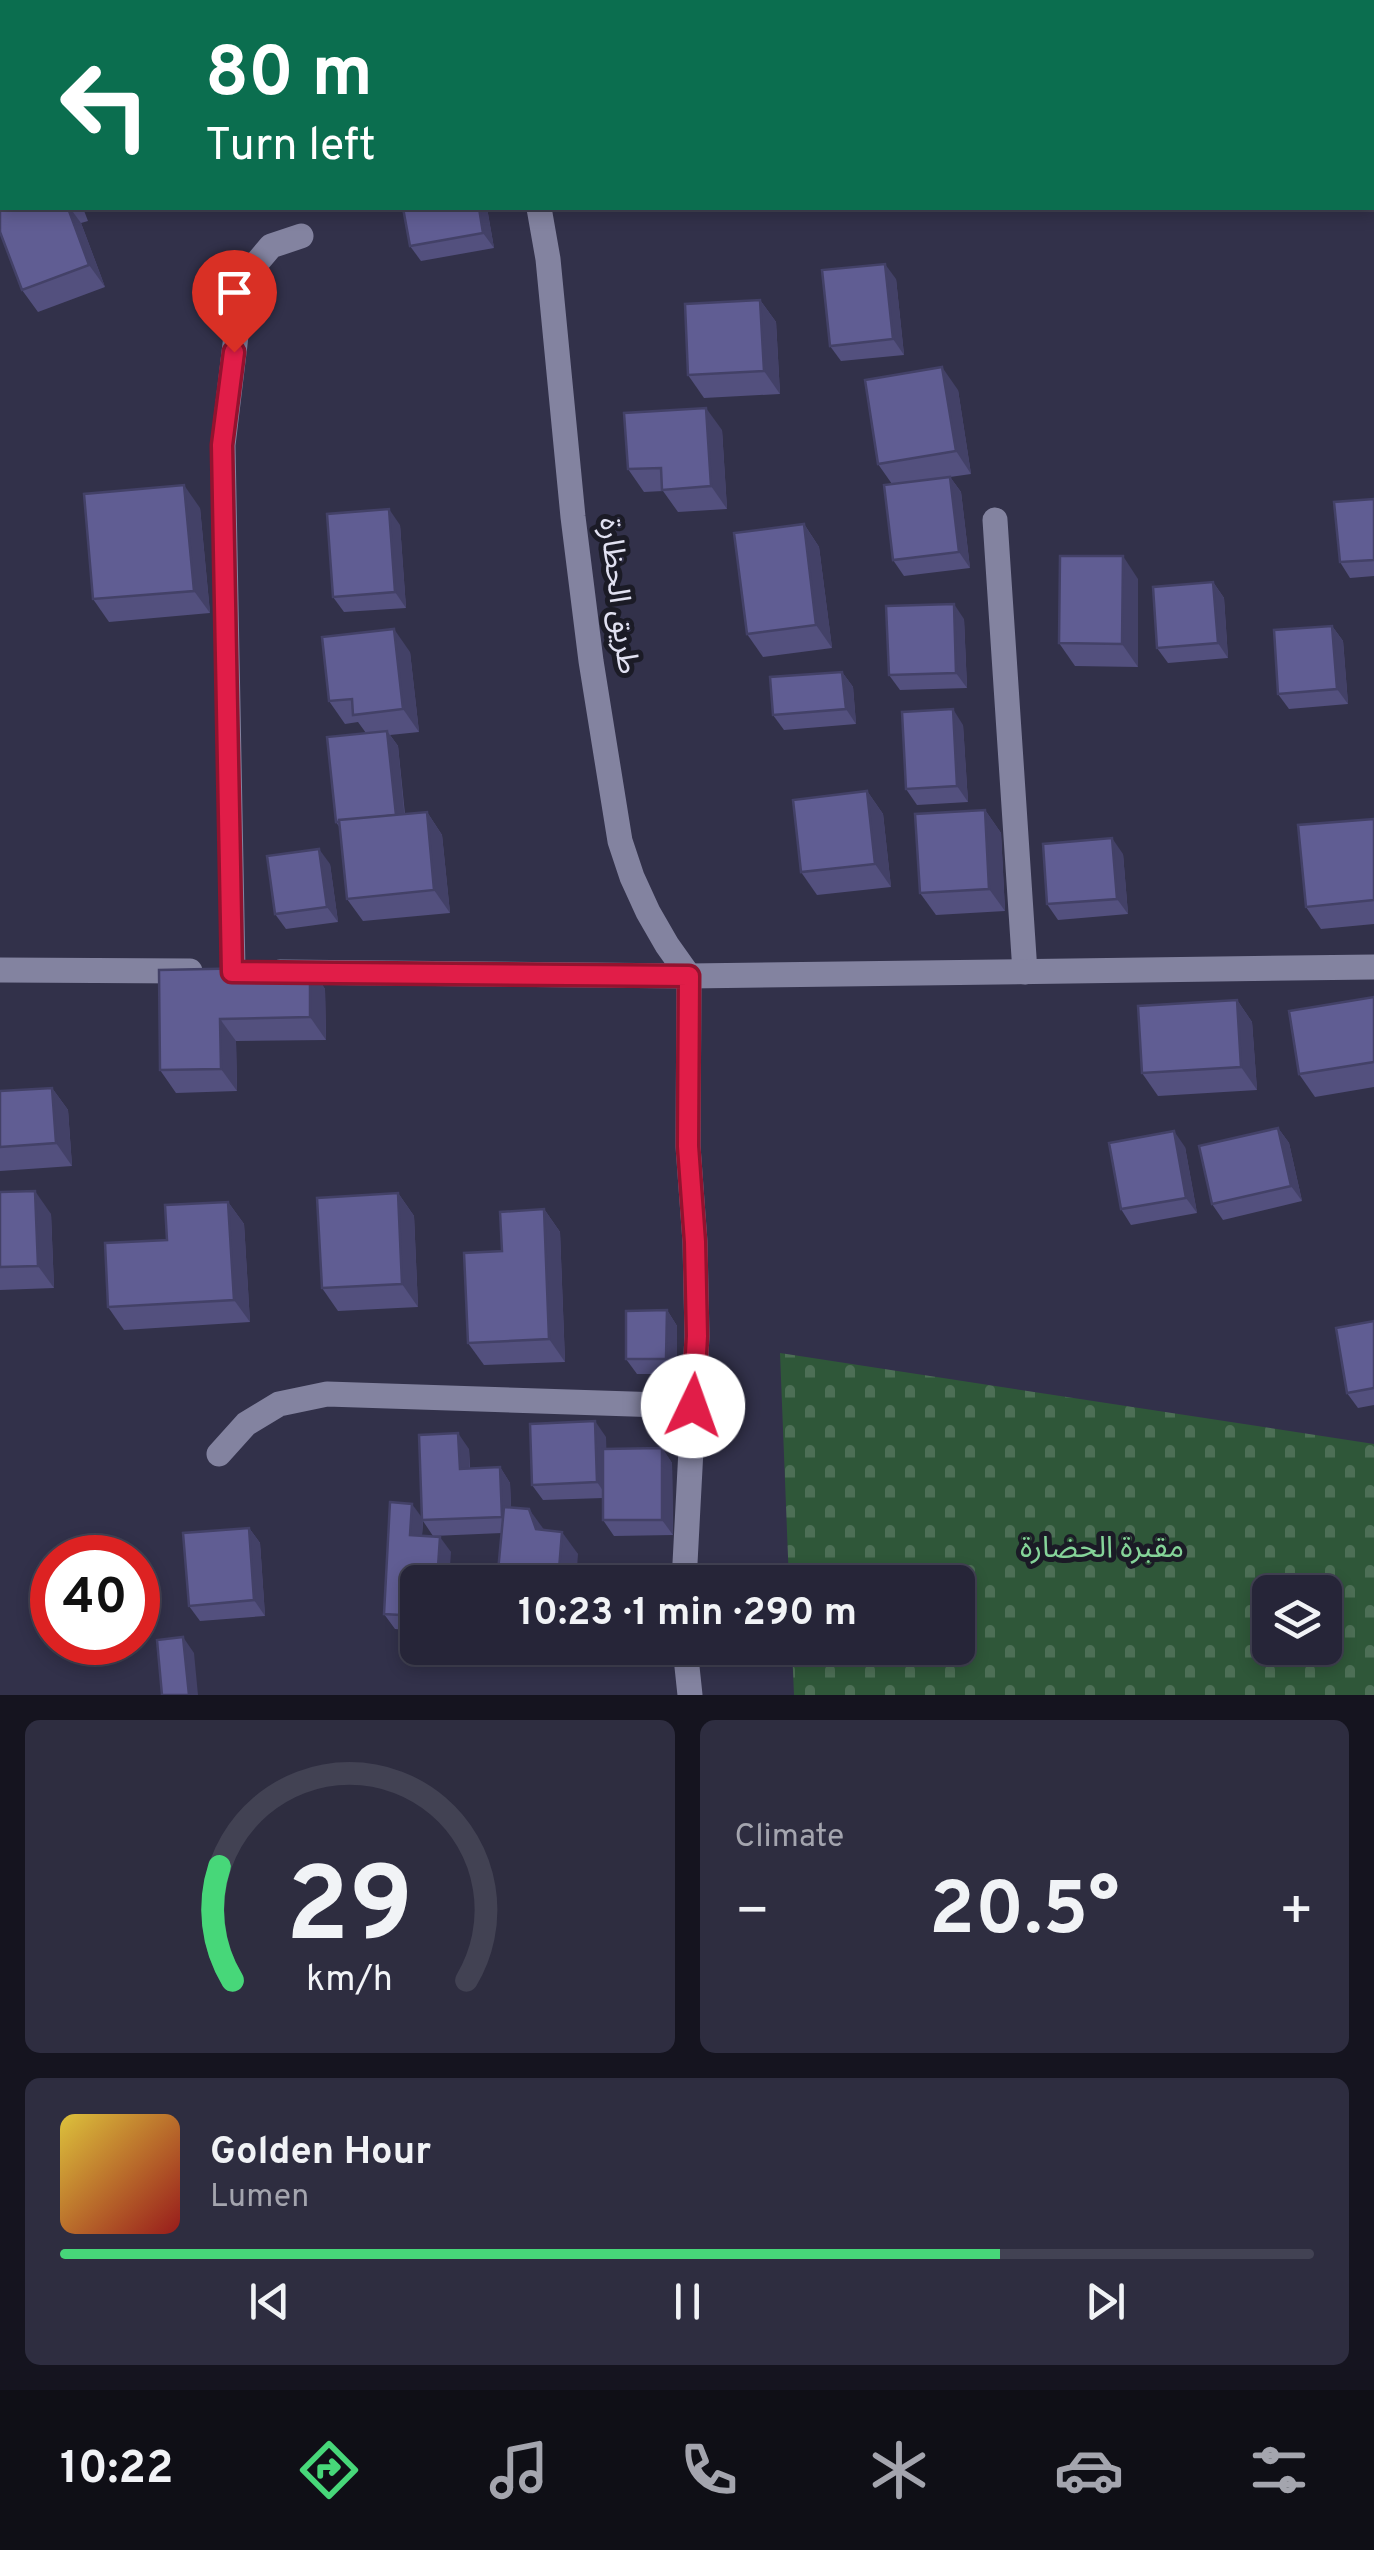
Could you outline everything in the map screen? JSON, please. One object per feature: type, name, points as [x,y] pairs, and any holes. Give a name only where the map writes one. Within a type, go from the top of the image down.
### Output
[{"type":"street","name":"طريق الحظارة","points":[[539,210],[548,259],[591,661],[620,841],[648,912],[689,976]]},
{"type":"street","points":[[232,972],[222,445],[238,319],[255,264],[271,246],[300,236]]},
{"type":"street","points":[[995,520],[1025,972]]},
{"type":"street","points":[[0,970],[689,976],[1374,967]]},
{"type":"street","points":[[685,1565],[697,1336],[688,1146],[689,976]]},
{"type":"street","points":[[218,1454],[246,1424],[279,1404],[327,1394],[693,1406]]},
{"type":"street","points":[[687,1665],[690,1695]]},
{"type":"green space","name":"مقبرة الحضارة","points":[[780,1353],[1374,1444],[1374,1695],[794,1695],[793,1665],[975,1665],[975,1565],[788,1565]]},
{"type":"building","points":[[0,210],[69,210],[89,265],[22,290],[0,232]]},
{"type":"building","points":[[403,210],[479,210],[483,233],[410,246]]},
{"type":"building","points":[[885,264],[893,339],[830,346],[822,270]]},
{"type":"building","points":[[760,300],[764,371],[688,375],[685,304]]},
{"type":"building","points":[[942,367],[956,451],[878,464],[865,380]]},
{"type":"building","points":[[706,408],[711,486],[662,490],[661,468],[628,469],[624,413]]},
{"type":"building","points":[[950,477],[959,552],[893,560],[884,485]]},
{"type":"building","points":[[184,485],[194,591],[93,599],[84,494]]},
{"type":"building","points":[[1374,499],[1374,560],[1340,562],[1334,502]]},
{"type":"building","points":[[389,509],[395,592],[333,597],[327,514]]},
{"type":"building","points":[[804,524],[816,625],[747,634],[734,533]]},
{"type":"building","points":[[1060,556],[1123,556],[1122,644],[1059,643]]},
{"type":"building","points":[[1213,582],[1218,643],[1157,648],[1153,587]]},
{"type":"building","points":[[954,604],[956,673],[889,675],[886,606]]},
{"type":"building","points":[[1332,626],[1337,689],[1278,694],[1274,630]]},
{"type":"building","points":[[394,629],[403,709],[353,715],[352,699],[329,701],[322,637]]},
{"type":"building","points":[[842,672],[846,709],[773,715],[770,677]]},
{"type":"building","points":[[953,709],[957,786],[906,789],[902,712]]},
{"type":"building","points":[[387,731],[396,815],[336,822],[327,737]]},
{"type":"building","points":[[867,791],[875,864],[801,872],[793,800]]},
{"type":"building","points":[[985,810],[989,889],[920,893],[915,814]]},
{"type":"building","points":[[427,812],[434,890],[347,899],[339,820]]},
{"type":"building","points":[[1374,819],[1374,900],[1306,907],[1298,825]]},
{"type":"building","points":[[1112,838],[1117,899],[1047,904],[1043,844]]},
{"type":"building","points":[[319,849],[327,907],[275,914],[267,856]]},
{"type":"building","points":[[310,967],[310,1017],[220,1019],[221,1069],[160,1070],[159,970]]},
{"type":"building","points":[[1374,997],[1374,1062],[1299,1074],[1289,1011]]},
{"type":"building","points":[[1237,1000],[1241,1067],[1142,1073],[1138,1006]]},
{"type":"building","points":[[52,1088],[56,1143],[0,1147],[0,1091]]},
{"type":"building","points":[[1278,1128],[1291,1186],[1212,1204],[1199,1146]]},
{"type":"building","points":[[1174,1131],[1186,1198],[1121,1209],[1109,1143]]},
{"type":"building","points":[[35,1191],[38,1266],[0,1267],[0,1192]]},
{"type":"building","points":[[398,1193],[402,1284],[322,1288],[317,1198]]},
{"type":"building","points":[[228,1202],[234,1300],[108,1307],[105,1243],[167,1240],[165,1205]]},
{"type":"building","points":[[544,1209],[549,1339],[468,1343],[464,1253],[502,1251],[500,1212]]},
{"type":"building","points":[[667,1310],[666,1359],[626,1359],[626,1311]]},
{"type":"building","points":[[1374,1321],[1374,1388],[1347,1393],[1336,1328]]},
{"type":"building","points":[[595,1421],[597,1482],[532,1485],[530,1424]]},
{"type":"building","points":[[458,1433],[460,1469],[500,1467],[502,1517],[422,1520],[419,1435]]},
{"type":"building","points":[[662,1448],[662,1520],[603,1520],[603,1449]]},
{"type":"building","points":[[390,1502],[412,1504],[410,1535],[440,1537],[438,1565],[400,1565],[400,1615],[384,1614]]},
{"type":"building","points":[[504,1507],[529,1509],[536,1529],[562,1532],[559,1565],[499,1565]]},
{"type":"building","points":[[249,1528],[254,1600],[189,1606],[183,1533]]},
{"type":"building","points":[[183,1637],[189,1695],[162,1695],[160,1640]]},
{"type":"route","points":[[234,352],[222,445],[232,972],[689,976],[688,1146],[697,1336],[693,1406]]}]
